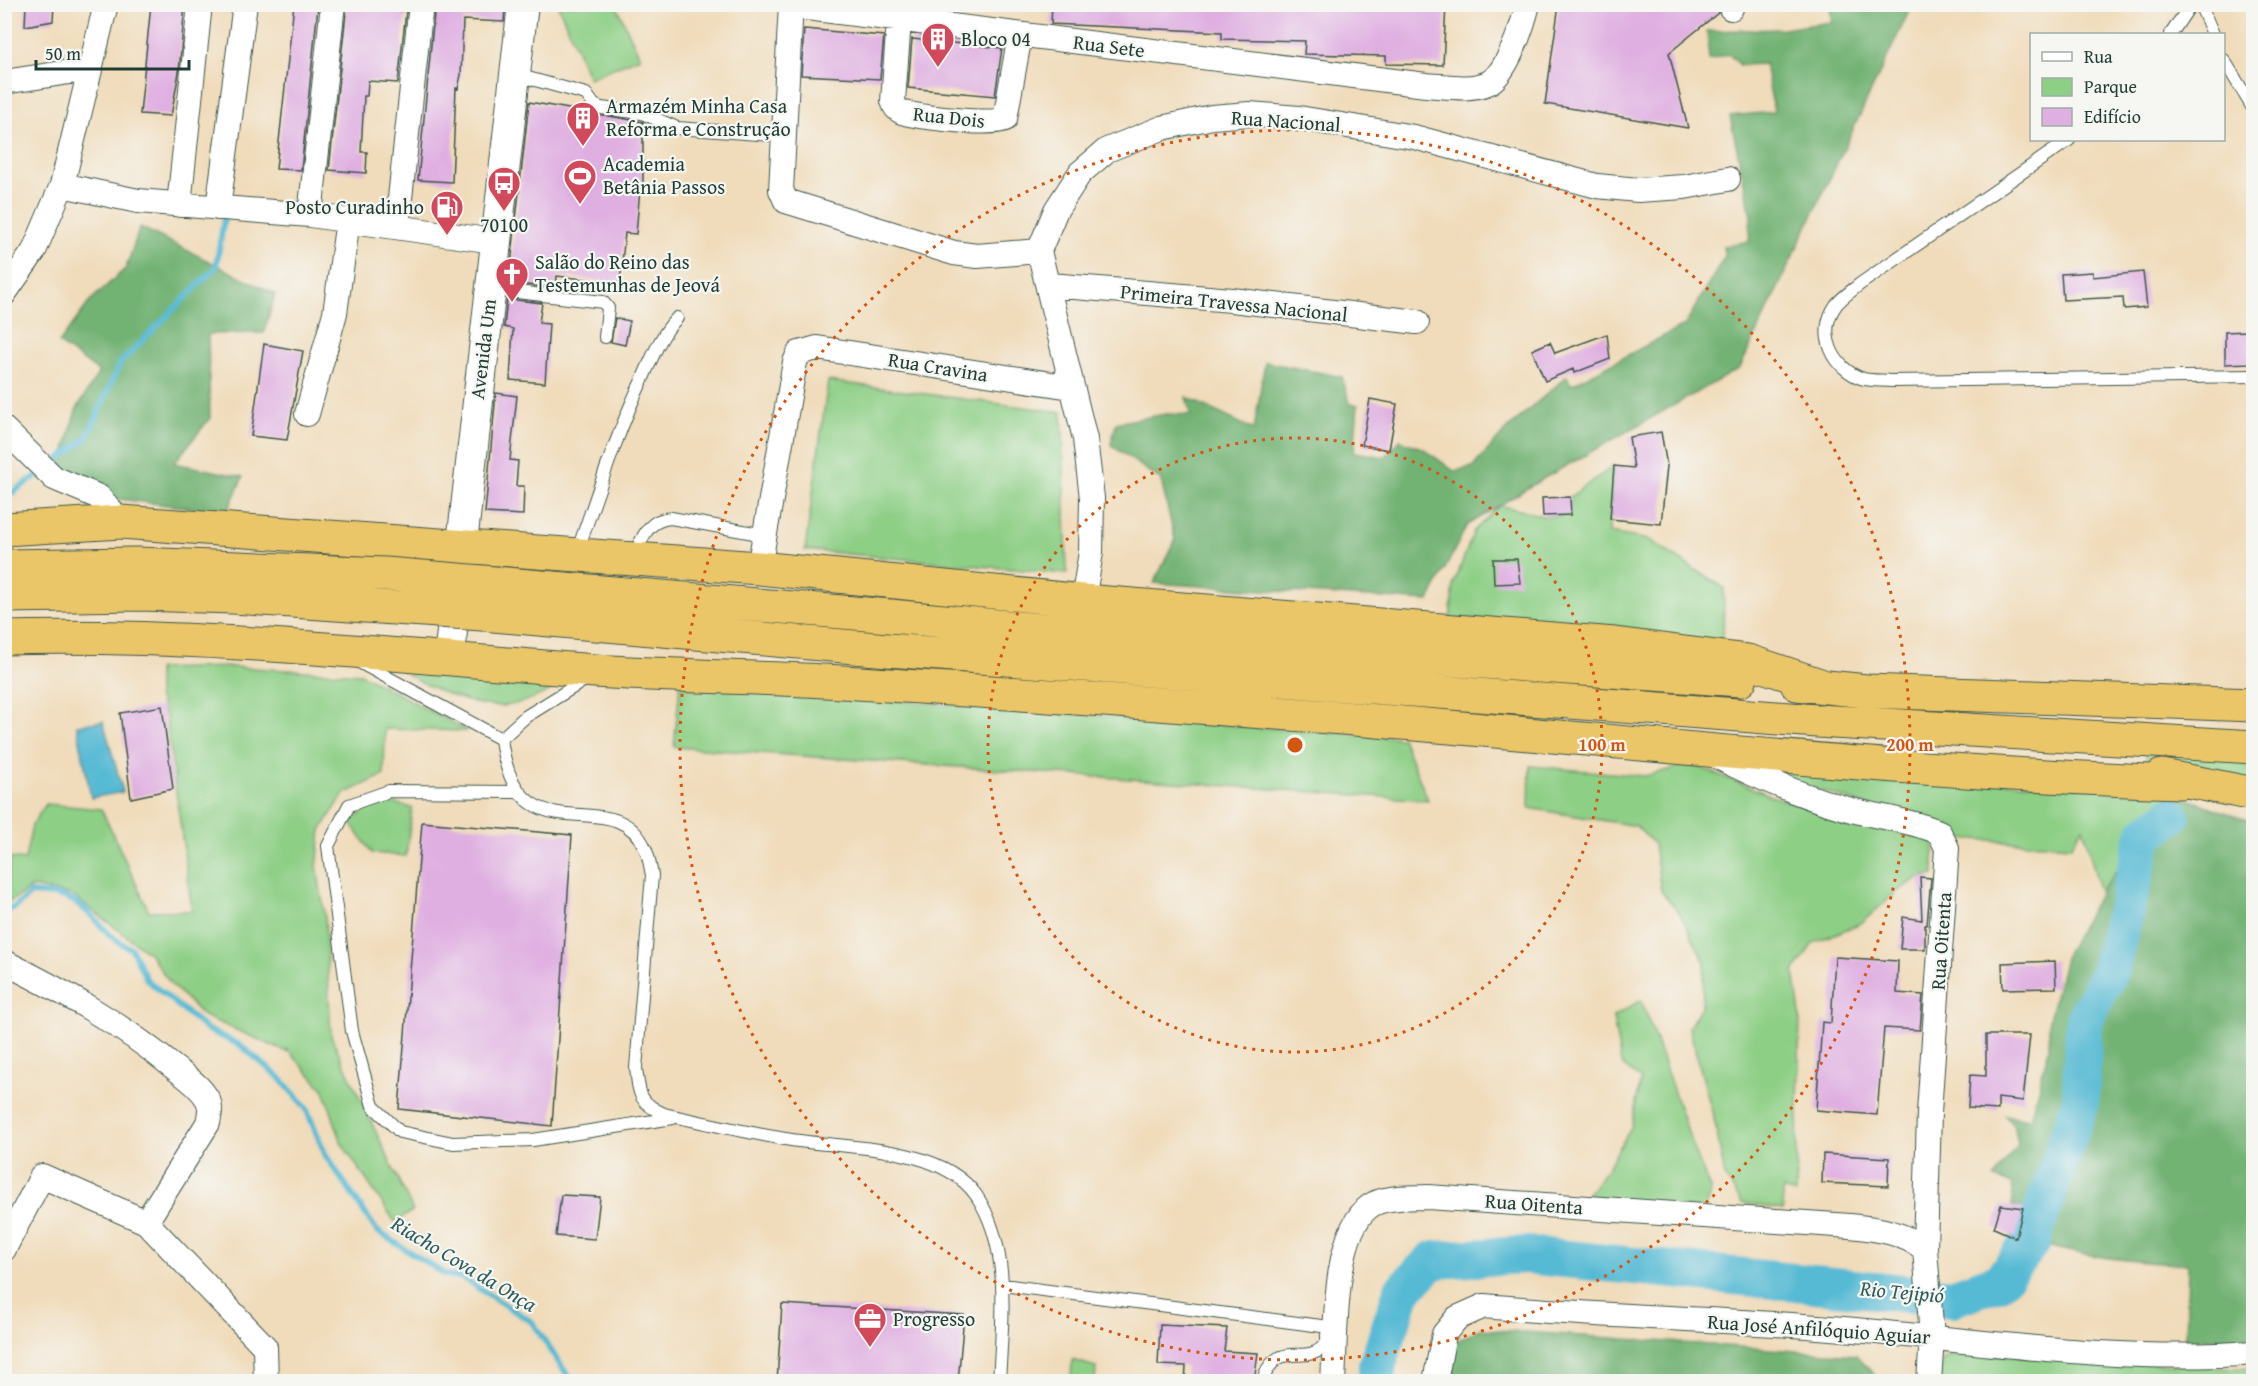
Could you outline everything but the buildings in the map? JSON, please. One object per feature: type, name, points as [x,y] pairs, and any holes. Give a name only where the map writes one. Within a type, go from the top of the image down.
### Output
[{"type":"highway","points":[[4,529],[121,522],[460,548],[759,567],[1083,602],[1603,643],[1696,653],[1748,661],[1820,685]]},
{"type":"highway","points":[[4,566],[137,564],[386,574],[1106,636],[1820,685],[1867,692],[2253,705]]},
{"type":"highway","points":[[4,596],[141,594],[256,598],[482,614],[888,650],[2010,734],[2253,747]]},
{"type":"highway","points":[[4,638],[144,638],[256,642],[337,651],[599,671],[865,684],[1330,717],[2063,778],[2181,782]]},
{"type":"highway","points":[[2010,734],[2181,782],[2253,795]]},
{"type":"street","points":[[4,294],[34,251],[62,185],[106,4]]},
{"type":"street","points":[[179,205],[200,4]]},
{"type":"street","points":[[218,208],[246,4]]},
{"type":"street","points":[[310,215],[333,4]]},
{"type":"street","points":[[397,226],[421,4]]},
{"type":"street","name":"Avenida Um","points":[[449,658],[494,241],[523,4]]},
{"type":"street","name":"Rua Sete","points":[[791,5],[868,10],[899,20],[1426,85],[1469,87],[1487,84],[1498,75],[1514,46],[1528,4]]},
{"type":"street","points":[[791,5],[782,197],[786,201],[954,253],[977,256],[1039,251],[1050,285],[1071,387],[1085,439],[1092,498],[1091,552],[1083,602]]},
{"type":"street","name":"Rua Dois","points":[[899,20],[894,106],[904,112],[923,116],[993,122],[1005,119],[1020,35]]},
{"type":"street","points":[[4,82],[89,69]]},
{"type":"street","name":"Rua Nacional","points":[[1039,251],[1056,210],[1080,173],[1107,150],[1162,128],[1212,117],[1249,114],[1371,128],[1473,151],[1547,175],[1597,186],[1638,190],[1684,187],[1728,179]]},
{"type":"street","points":[[62,185],[138,201],[310,215],[494,241]]},
{"type":"street","points":[[307,414],[335,313],[348,220]]},
{"type":"street","name":"Primeira Travessa Nacional","points":[[1050,285],[1232,300],[1417,322]]},
{"type":"street","name":"Rua Cravina","points":[[765,535],[795,362],[799,353],[806,349],[817,348],[1071,387]]},
{"type":"street","points":[[4,429],[54,478],[99,497],[121,522]]},
{"type":"street","points":[[759,567],[765,535]]},
{"type":"street","name":"Rua Oitenta","points":[[1701,748],[1773,784],[1803,795],[1843,808],[1925,826],[1939,832],[1947,848],[1929,1113],[1925,1249],[1932,1327],[1929,1382]]},
{"type":"street","points":[[4,962],[95,1010],[139,1038],[207,1098],[211,1110],[208,1123],[146,1222]]},
{"type":"street","points":[[4,1249],[42,1176],[146,1222],[266,1347],[266,1382]]},
{"type":"street","name":"Rua Oitenta","points":[[1333,1382],[1332,1327],[1346,1242],[1356,1219],[1371,1204],[1428,1197],[1884,1229],[1908,1237],[1925,1249]]},
{"type":"street","name":"Rua José Anfilóquio Aguiar","points":[[1435,1382],[1444,1334],[1457,1318],[1484,1306],[1932,1327],[2027,1349],[2101,1353],[2253,1353]]},
{"type":"lane","points":[[2173,33],[2191,4]]},
{"type":"lane","points":[[2200,4],[2213,33]]},
{"type":"lane","points":[[2225,63],[2253,110]]},
{"type":"lane","points":[[516,75],[586,94],[594,105],[601,108],[642,113],[677,128],[784,136]]},
{"type":"lane","points":[[2068,141],[1860,284],[1836,305],[1827,326],[1828,343],[1836,360],[1848,371],[1865,379],[1892,381],[2253,376]]},
{"type":"lane","points":[[490,288],[603,302],[608,308],[605,337]]},
{"type":"lane","points":[[575,556],[605,467],[631,403],[663,334],[677,318]]},
{"type":"lane","points":[[632,560],[650,525],[658,519],[671,518],[765,535]]},
{"type":"lane","points":[[337,651],[501,739]]},
{"type":"lane","points":[[501,739],[525,717],[599,671]]},
{"type":"lane","points":[[501,739],[503,751],[519,792],[531,804],[545,811],[606,816],[621,822],[634,833],[645,848],[652,875],[636,1068],[641,1097],[648,1107],[678,1117],[786,1139],[915,1156],[944,1167],[975,1194],[992,1231],[1003,1285],[999,1382]]},
{"type":"lane","points":[[519,792],[389,791],[349,805],[328,846],[352,1031],[373,1106],[400,1132],[453,1143],[533,1140],[678,1117]]},
{"type":"lane","points":[[1003,1285],[1332,1327],[1322,1349],[1316,1352],[1278,1356],[1269,1364],[1263,1382]]},
{"type":"green space","points":[[1851,4],[1912,5],[1740,368],[1539,481],[1467,525],[1429,601],[1154,583],[1175,540],[1161,480],[1111,445],[1116,423],[1166,414],[1191,415],[1186,397],[1254,430],[1265,362],[1342,377],[1350,404],[1358,405],[1354,452],[1385,457],[1400,440],[1424,449],[1454,471],[1473,467],[1504,432],[1567,376],[1571,385],[1685,325],[1725,256],[1723,247],[1749,241],[1751,216],[1730,116],[1774,112],[1765,64],[1739,65],[1729,54],[1709,60],[1707,31],[1783,29],[1832,22],[1830,9]]},
{"type":"green space","points":[[558,5],[616,5],[640,57],[589,78]]},
{"type":"green space","points":[[140,227],[275,294],[264,333],[208,334],[210,418],[174,463],[243,477],[227,512],[117,499],[57,479],[76,410],[99,372],[59,343],[91,300],[126,268]]},
{"type":"green space","points":[[828,381],[1062,412],[1067,574],[805,550]]},
{"type":"green space","points":[[1614,466],[1609,533],[1649,540],[1724,588],[1723,643],[1695,643],[1574,624],[1450,619],[1454,584],[1474,531],[1500,505],[1543,516],[1570,515],[1570,497]]},
{"type":"green space","points":[[231,667],[361,674],[468,731],[385,729],[384,775],[344,794],[321,830],[317,868],[325,916],[331,1036],[413,1211],[395,1222],[342,1144],[324,1090],[287,1049],[287,1052],[204,1016],[170,983],[150,954],[72,895],[33,887],[6,904],[10,858],[25,860],[32,825],[46,804],[101,809],[149,911],[192,911],[166,717],[158,696],[158,669]]},
{"type":"green space","points":[[400,669],[575,677],[530,700],[501,706],[476,703],[448,694],[421,682]]},
{"type":"green space","points":[[680,685],[1402,738],[1428,800],[674,747]]},
{"type":"green space","points":[[2147,750],[2253,758],[2253,787],[2146,761]]},
{"type":"green space","points":[[1691,764],[1780,799],[1934,842],[1934,875],[1920,877],[1899,890],[1861,923],[1813,943],[1794,972],[1800,1014],[1796,1194],[1783,1189],[1783,1210],[1742,1203],[1725,1177],[1715,1123],[1689,1027],[1702,1005],[1705,962],[1679,912],[1661,891],[1654,844],[1636,826],[1529,808],[1530,766],[1645,776]]},
{"type":"green space","points":[[1740,764],[2171,793],[2136,830],[2122,863],[2100,893],[2083,827],[2071,846],[1947,839],[1892,814]]},
{"type":"green space","points":[[2171,793],[2253,822],[2253,1337],[2186,1340],[2188,1264],[2101,1257],[2016,1238],[2023,1208],[2012,1206],[2012,1184],[1994,1178],[2018,1144],[2015,1128],[2005,1115],[2030,1119],[2049,1048],[2049,1019],[2066,954],[2100,893],[2122,863],[2136,830]]},
{"type":"green space","points":[[385,800],[412,808],[406,856],[372,853],[350,822],[366,809]]},
{"type":"green space","points":[[1641,1000],[1711,1191],[1705,1209],[1583,1200],[1607,1169],[1631,1128],[1641,1079],[1621,1064],[1613,1017]]},
{"type":"green space","points":[[1480,1329],[1856,1355],[1876,1377],[1876,1382],[1449,1382],[1453,1343]]},
{"type":"green space","points":[[1958,1352],[2254,1369],[2253,1382],[1941,1382],[1942,1360]]},
{"type":"green space","points":[[1072,1360],[1096,1367],[1095,1381],[1071,1381]]},
{"type":"water","points":[[103,721],[123,792],[91,798],[77,725]]},
{"type":"waterway","points":[[49,467],[87,438],[120,363],[216,267],[225,213]]},
{"type":"waterway","points":[[4,498],[41,473]]},
{"type":"waterway","name":"Rio Tejipió","points":[[1377,1382],[1377,1366],[1402,1291],[1433,1260],[1526,1255],[1952,1298],[2000,1281],[2031,1242],[2080,1103],[2084,1020],[2110,970],[2145,835],[2171,816]]},
{"type":"waterway","name":"Riacho Cova da Onça","points":[[4,910],[14,908],[31,893],[64,897],[74,901],[113,938],[131,948],[147,980],[206,1029],[240,1045],[280,1078],[306,1108],[326,1156],[377,1231],[446,1275],[461,1277],[532,1322],[572,1382]]},
{"type":"place","name":"Bloco 04","points":[[938,68]]},
{"type":"place","name":"Armazém Minha Casa Reforma e Construção","points":[[583,147]]},
{"type":"place","name":"Academia Betânia Passos","points":[[580,205]]},
{"type":"place","name":"70100","points":[[504,212]]},
{"type":"place","name":"Posto Curadinho","points":[[447,236]]},
{"type":"place","name":"Salão do Reino das Testemunhas de Jeová","points":[[512,303]]},
{"type":"place","name":"Progresso","points":[[870,1348]]}]
